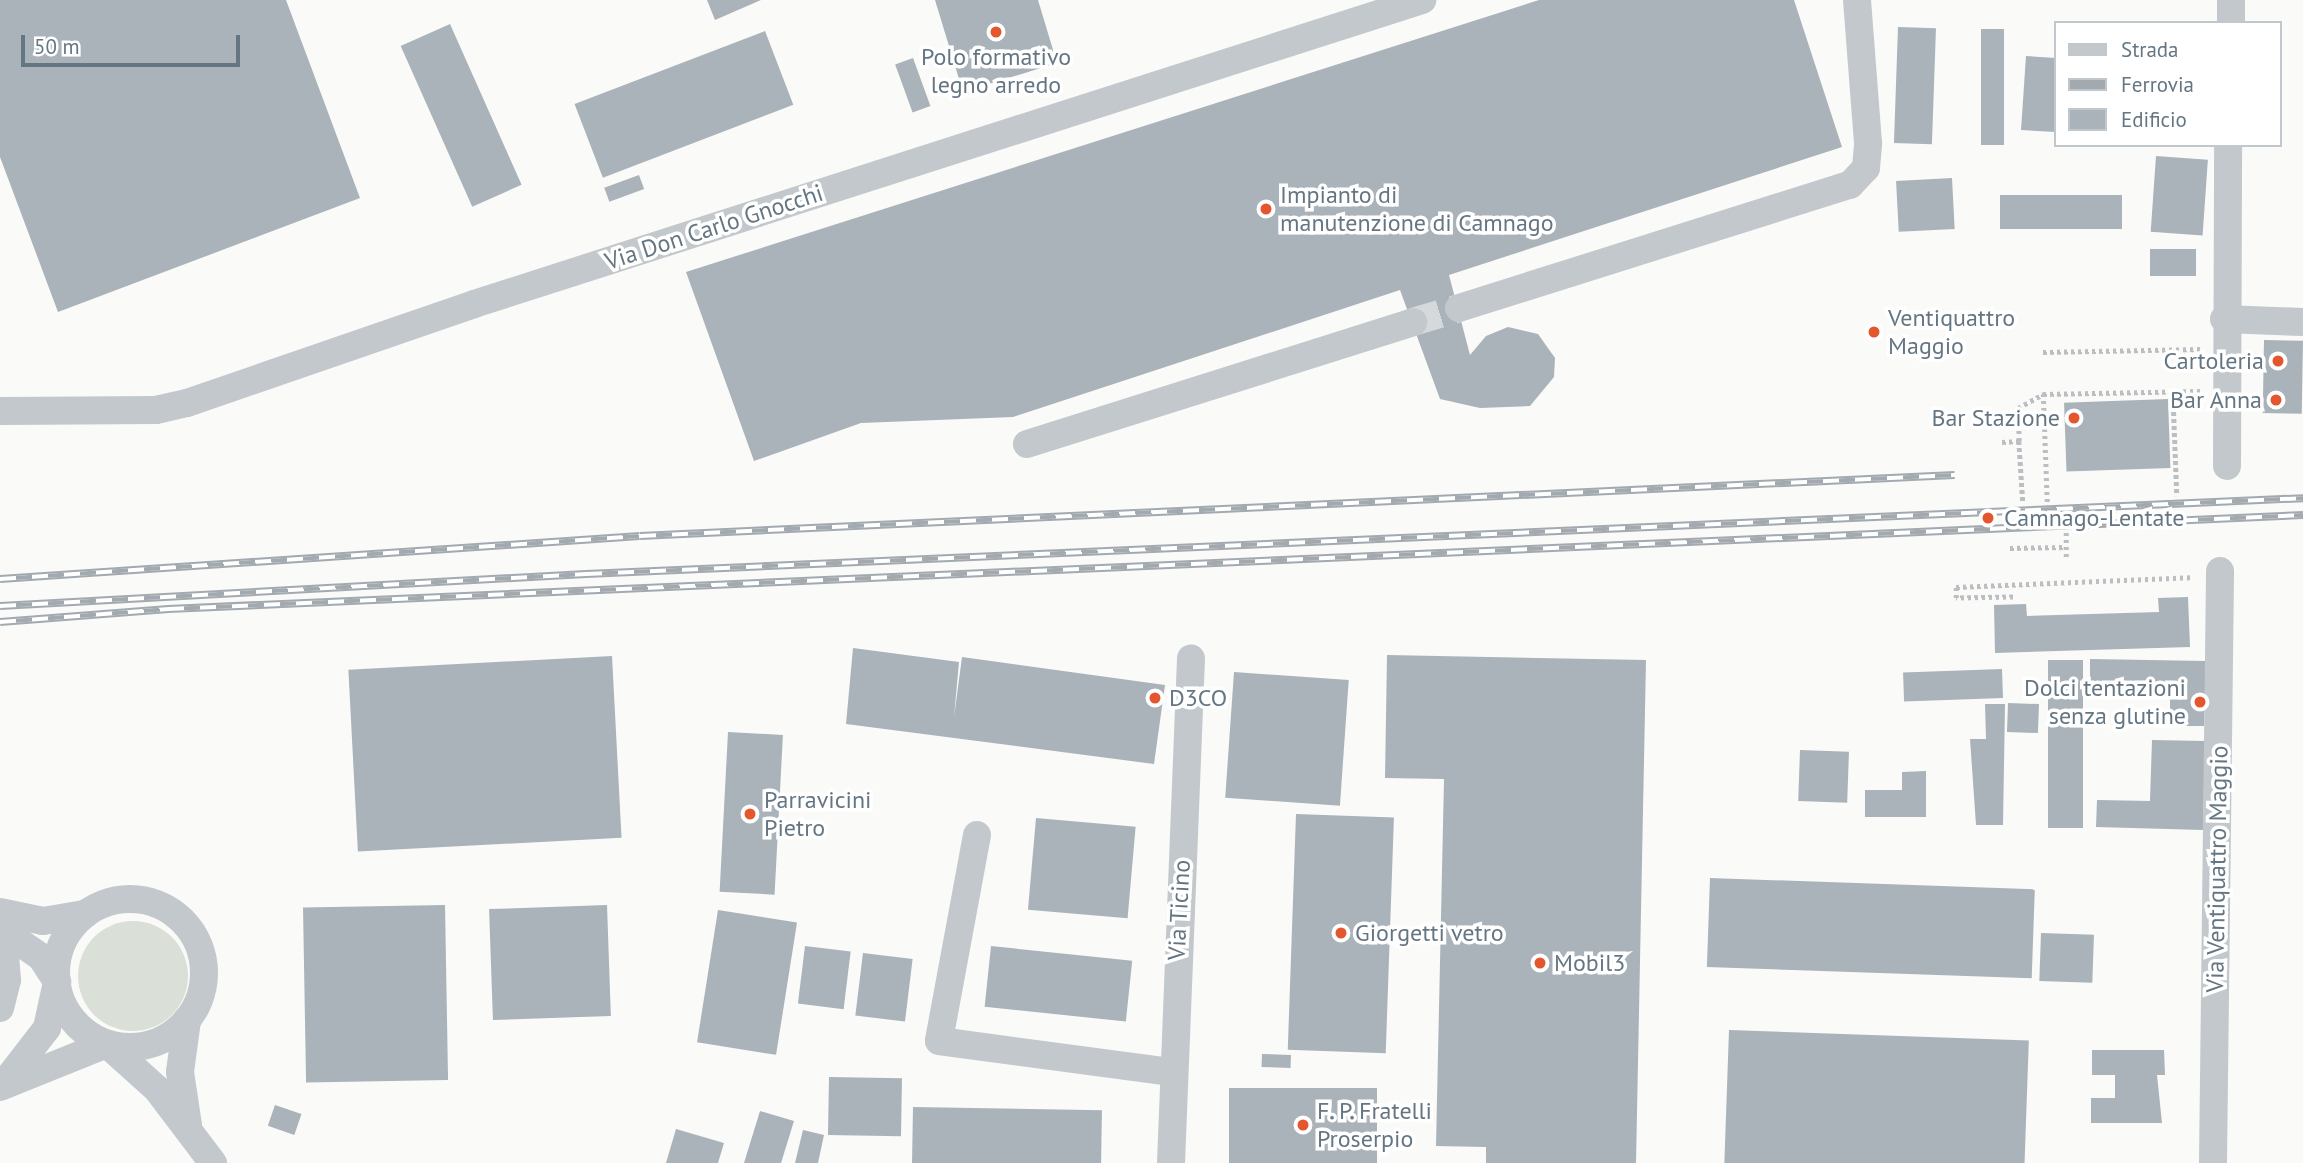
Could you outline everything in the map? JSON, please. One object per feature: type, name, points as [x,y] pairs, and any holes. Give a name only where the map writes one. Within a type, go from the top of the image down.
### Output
[{"type":"street","name":"Via Don Carlo Gnocchi","points":[[0,411],[156,410],[187,403],[474,304],[1422,0]]},
{"type":"street","points":[[1459,308],[1850,185],[1866,168],[1868,143],[1857,0]]},
{"type":"street","points":[[2231,0],[2231,21]]},
{"type":"street","points":[[2227,466],[2224,319],[2228,147]]},
{"type":"street","points":[[2224,319],[2303,322]]},
{"type":"street","points":[[1027,444],[1413,322]]},
{"type":"street","name":"Via Ventiquattro Maggio","points":[[2213,1163],[2220,573]]},
{"type":"street","name":"Via Ticino","points":[[1171,1163],[1172,1072],[1191,657]]},
{"type":"street","points":[[977,835],[939,1041],[1172,1072]]},
{"type":"street","points":[[1,924],[85,914],[106,903],[141,900],[174,913],[191,930],[204,976],[187,1020],[181,1081],[191,1135]]},
{"type":"street","points":[[1,1086],[47,1028],[57,982],[58,956],[85,914]]},
{"type":"street","points":[[1,924],[41,957],[57,982],[73,1020],[139,1069],[213,1163]]},
{"type":"street","points":[[0,1008],[7,980],[1,924]]},
{"type":"street","points":[[1,1086],[107,1044],[151,1044],[187,1020]]},
{"type":"path","points":[[2043,352],[2209,349]]},
{"type":"path","points":[[2023,503],[2018,408],[2043,394],[2226,390]]},
{"type":"path","points":[[2174,391],[2176,496]]},
{"type":"path","points":[[2043,394],[2047,502]]},
{"type":"path","points":[[2002,442],[2019,441]]},
{"type":"path","points":[[2066,531],[2066,557]]},
{"type":"path","points":[[2010,548],[2066,547]]},
{"type":"path","points":[[2013,597],[1956,598],[1956,587],[2220,573]]},
{"type":"shaded area","points":[[133,921],[154,925],[172,937],[184,955],[188,976],[184,997],[172,1015],[154,1027],[133,1031],[112,1027],[94,1015],[82,997],[78,976],[82,955],[94,937],[112,925]]},
{"type":"building","points":[[0,0],[286,0],[360,198],[58,312],[0,157]]},
{"type":"building","points":[[707,0],[761,0],[715,20]]},
{"type":"building","name":"Polo formativo legno arredo","points":[[935,0],[1038,0],[1057,63],[963,92]]},
{"type":"building","name":"Impianto di manutenzione di Camnago","points":[[1539,0],[1794,0],[1842,147],[1449,275],[1470,355],[1486,336],[1508,327],[1538,334],[1555,358],[1554,377],[1530,406],[1480,408],[1440,399],[1400,290],[1013,417],[861,423],[754,461],[686,272]]},
{"type":"building","points":[[450,24],[522,185],[472,207],[401,46]]},
{"type":"building","points":[[1898,27],[1936,28],[1932,144],[1894,143]]},
{"type":"building","points":[[1981,29],[2004,29],[2004,145],[1981,145]]},
{"type":"building","points":[[765,31],[793,105],[603,178],[575,104]]},
{"type":"building","points":[[2026,56],[2054,58],[2054,132],[2021,130]]},
{"type":"building","points":[[913,58],[930,106],[913,112],[895,64]]},
{"type":"building","points":[[2156,156],[2208,160],[2203,235],[2151,232]]},
{"type":"building","points":[[639,175],[644,189],[609,202],[604,188]]},
{"type":"building","points":[[1952,178],[1955,229],[1899,232],[1896,181]]},
{"type":"building","points":[[2000,195],[2122,195],[2122,229],[2000,229]]},
{"type":"building","points":[[2150,249],[2196,249],[2196,276],[2150,276]]},
{"type":"building","points":[[2264,340],[2303,341],[2302,414],[2263,413]]},
{"type":"building","points":[[2168,399],[2170,468],[2066,472],[2064,403]]},
{"type":"building","points":[[2188,597],[2190,647],[1995,653],[1994,605],[2026,604],[2027,616],[2159,612],[2158,598]]},
{"type":"building","points":[[853,648],[959,662],[954,717],[962,657],[1165,685],[1154,764],[846,724]]},
{"type":"building","name":"Mobil3","points":[[1387,655],[1646,660],[1636,1163],[1486,1163],[1486,1147],[1436,1146],[1444,779],[1385,778]]},
{"type":"building","points":[[612,656],[622,838],[358,852],[348,670]]},
{"type":"building","points":[[2090,659],[2206,661],[2204,726],[2170,726],[2170,696],[2090,694]]},
{"type":"building","points":[[2048,660],[2083,660],[2083,828],[2048,828]]},
{"type":"building","points":[[2002,669],[2003,698],[1904,701],[1903,672]]},
{"type":"building","points":[[1234,672],[1349,680],[1340,806],[1225,798]]},
{"type":"building","points":[[2008,703],[2039,704],[2038,733],[2007,732]]},
{"type":"building","points":[[1985,704],[2005,704],[2003,825],[1976,825],[1970,739],[1986,739]]},
{"type":"building","name":"Parravicini Pietro","points":[[728,732],[783,735],[775,895],[720,892]]},
{"type":"building","points":[[2152,740],[2205,741],[2203,830],[2096,827],[2097,800],[2150,801]]},
{"type":"building","points":[[1800,750],[1849,752],[1847,803],[1798,801]]},
{"type":"building","points":[[1926,771],[1926,817],[1865,817],[1865,790],[1902,790],[1902,772]]},
{"type":"building","name":"Giorgetti vetro","points":[[1296,814],[1394,817],[1386,1053],[1288,1050]]},
{"type":"building","points":[[1036,818],[1136,827],[1128,918],[1028,910]]},
{"type":"building","points":[[1710,878],[2035,889],[2032,978],[1707,967]]},
{"type":"building","points":[[445,905],[448,1080],[306,1082],[303,907]]},
{"type":"building","points":[[607,905],[611,1016],[493,1020],[489,909]]},
{"type":"building","points":[[718,910],[797,923],[776,1055],[697,1042]]},
{"type":"building","points":[[2041,933],[2094,935],[2092,983],[2039,981]]},
{"type":"building","points":[[805,946],[851,952],[844,1009],[798,1004]]},
{"type":"building","points":[[991,946],[1132,961],[1126,1022],[985,1007]]},
{"type":"building","points":[[863,953],[913,959],[905,1022],[855,1016]]},
{"type":"building","points":[[1729,1030],[2029,1040],[2025,1163],[1724,1163]]},
{"type":"building","points":[[2092,1050],[2164,1050],[2165,1075],[2157,1075],[2162,1123],[2091,1123],[2091,1098],[2115,1098],[2115,1075],[2092,1075]]},
{"type":"building","points":[[1262,1054],[1291,1055],[1291,1068],[1262,1067]]},
{"type":"building","points":[[829,1077],[902,1078],[901,1136],[828,1135]]},
{"type":"building","name":"F. P. Fratelli Proserpio","points":[[1229,1088],[1377,1088],[1377,1163],[1229,1163]]},
{"type":"building","points":[[275,1105],[301,1114],[294,1135],[268,1126]]},
{"type":"building","points":[[913,1107],[1102,1110],[1101,1163],[912,1163]]},
{"type":"building","points":[[760,1111],[794,1121],[781,1163],[744,1163]]},
{"type":"building","points":[[676,1129],[724,1143],[718,1163],[666,1163]]},
{"type":"building","points":[[803,1130],[824,1135],[818,1163],[795,1163]]},
{"type":"tunnel","points":[[1413,322],[1459,308]]},
{"type":"railway","points":[[0,579],[640,536],[1955,475]]},
{"type":"railway","points":[[0,606],[586,574],[2303,498]]},
{"type":"railway","points":[[0,622],[168,609],[2303,515]]},
{"type":"place","name":"Polo formativo legno arredo","points":[[996,32]]},
{"type":"place","name":"Impianto di manutenzione di Camnago","points":[[1266,209]]},
{"type":"place","name":"Ventiquattro Maggio","points":[[1874,332]]},
{"type":"place","name":"Cartoleria","points":[[2278,361]]},
{"type":"place","name":"Bar Anna","points":[[2276,400]]},
{"type":"place","name":"Bar Stazione","points":[[2074,418]]},
{"type":"place","name":"Camnago-Lentate","points":[[1988,518]]},
{"type":"place","name":"D3CO","points":[[1155,698]]},
{"type":"place","name":"Dolci tentazioni senza glutine","points":[[2200,702]]},
{"type":"place","name":"Parravicini Pietro","points":[[750,814]]},
{"type":"place","name":"Giorgetti vetro","points":[[1341,933]]},
{"type":"place","name":"Mobil3","points":[[1540,963]]},
{"type":"place","name":"F. P. Fratelli Proserpio","points":[[1303,1125]]}]
